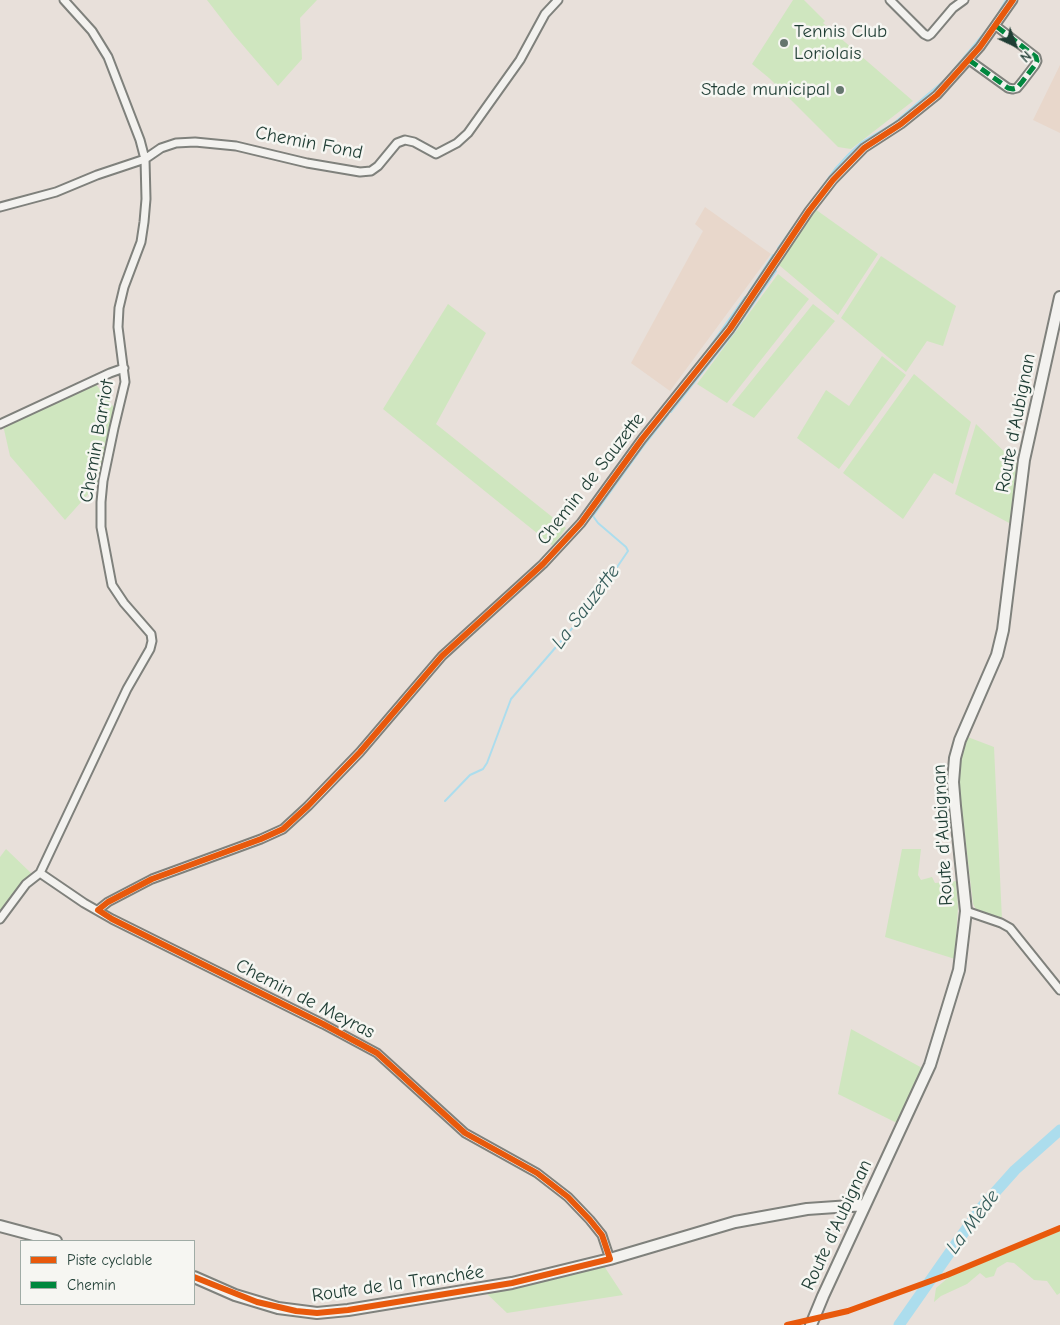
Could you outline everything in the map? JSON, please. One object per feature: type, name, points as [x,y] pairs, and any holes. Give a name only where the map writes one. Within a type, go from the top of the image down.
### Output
[{"type":"street","name":"Chemin Barriot","points":[[40,873],[127,689],[152,645],[151,634],[124,603],[112,585],[100,527],[103,481],[125,382],[118,327],[119,308],[124,287],[141,242],[146,199],[145,160],[140,140],[108,57],[92,31],[64,0]]},
{"type":"street","name":"Chemin Fond","points":[[145,160],[161,148],[195,142],[236,146],[307,163],[360,172],[371,171],[378,166],[397,143],[405,140],[414,142],[436,154],[446,150],[468,133],[520,60],[545,14],[558,0]]},
{"type":"street","points":[[890,0],[928,36],[953,8],[964,0]]},
{"type":"street","name":"Chemin de Sauzette","points":[[98,910],[108,902],[152,879],[284,829],[298,816],[360,752],[442,656],[543,564],[581,523],[642,440],[730,329],[809,211],[833,180],[864,148],[902,124],[937,95],[969,60],[996,26],[1013,0]]},
{"type":"street","points":[[969,60],[1008,88],[1017,88],[1022,82],[1035,65],[1036,57],[996,26]]},
{"type":"street","points":[[0,207],[56,192],[97,175],[145,160]]},
{"type":"street","name":"Route d'Aubignan","points":[[811,1325],[930,1065],[959,970],[966,911],[954,798],[955,758],[960,740],[997,655],[1003,630],[1024,460],[1060,297]]},
{"type":"street","points":[[0,424],[124,368]]},
{"type":"street","points":[[0,919],[26,884],[40,873]]},
{"type":"street","name":"Chemin de Meyras","points":[[40,873],[112,919],[323,1024],[377,1053],[465,1133],[537,1173],[568,1198],[602,1235],[610,1259]]},
{"type":"street","points":[[966,911],[1010,928],[1060,990]]},
{"type":"street","name":"Route de la Tranchée","points":[[195,1277],[257,1302],[296,1311],[317,1313],[503,1285],[610,1259],[736,1222],[807,1209],[865,1205]]},
{"type":"street","points":[[0,1226],[52,1240]]},
{"type":"shaded area","points":[[1060,65],[1060,133],[1033,120]]},
{"type":"shaded area","points":[[705,207],[771,254],[670,391],[631,363],[703,231],[695,224]]},
{"type":"green space","points":[[207,0],[317,0],[300,18],[302,59],[278,86]]},
{"type":"green space","name":"Stade municipal","points":[[793,0],[804,0],[825,21],[823,23],[913,101],[851,149],[838,147],[769,78],[752,64]]},
{"type":"green space","points":[[815,209],[878,254],[838,315],[779,265]]},
{"type":"green space","points":[[881,256],[956,306],[943,346],[927,341],[906,372],[841,318]]},
{"type":"green space","points":[[778,274],[809,299],[727,403],[697,384]]},
{"type":"green space","points":[[448,304],[486,333],[436,424],[566,528],[553,546],[383,409]]},
{"type":"green space","points":[[813,304],[835,321],[754,418],[732,405]]},
{"type":"green space","points":[[882,356],[906,375],[839,469],[797,438],[826,390],[849,406]]},
{"type":"green space","points":[[914,374],[971,422],[953,484],[934,473],[903,519],[843,473]]},
{"type":"green space","points":[[95,383],[116,410],[101,480],[65,520],[10,456],[3,425]]},
{"type":"green space","points":[[976,424],[1019,466],[1011,524],[955,494]]},
{"type":"green space","points":[[965,736],[994,747],[1002,920],[977,911],[973,904],[960,794],[960,761]]},
{"type":"green space","points":[[6,849],[32,874],[0,913],[0,857]]},
{"type":"green space","points":[[902,849],[921,849],[918,875],[921,880],[932,877],[935,883],[956,881],[958,907],[955,959],[885,937]]},
{"type":"green space","points":[[851,1029],[924,1069],[899,1124],[838,1094]]},
{"type":"green space","points":[[1060,1231],[1060,1293],[1057,1295],[1047,1281],[1034,1280],[1014,1263],[1007,1262],[997,1268],[994,1276],[986,1278],[980,1273],[967,1284],[941,1296],[934,1302],[936,1288],[949,1277]]},
{"type":"green space","points":[[604,1266],[623,1295],[507,1313],[484,1291]]},
{"type":"waterway","name":"La Sauzette","points":[[778,248],[835,169],[862,142],[894,123],[947,78],[994,21],[1006,0]]},
{"type":"waterway","name":"La Sauzette","points":[[749,292],[773,255]]},
{"type":"waterway","points":[[671,412],[731,336],[776,271]]},
{"type":"waterway","name":"La Sauzette","points":[[694,369],[745,297]]},
{"type":"waterway","name":"La Sauzette","points":[[445,801],[470,775],[483,769],[511,699],[588,610],[628,551],[593,516],[668,415]]},
{"type":"waterway","name":"La Mède","points":[[899,1325],[981,1208],[1015,1170],[1060,1130]]},
{"type":"marked path","points":[[969,60],[1008,88],[1017,88],[1022,82],[1035,65],[1036,57],[996,26]]},
{"type":"cycle path","points":[[195,1277],[257,1302],[296,1311],[317,1313],[348,1310],[512,1283],[610,1259],[602,1235],[568,1197],[537,1173],[465,1133],[377,1053],[323,1024],[112,919],[98,910],[108,902],[152,879],[283,829],[308,806],[360,752],[442,656],[543,564],[581,523],[642,439],[730,329],[809,211],[833,180],[864,148],[901,124],[937,95],[980,47],[1013,0]]},
{"type":"cycle path","points":[[787,1325],[848,1311],[947,1275],[1060,1228]]},
{"type":"place","name":"Tennis Club Loriolais","points":[[784,43]]},
{"type":"place","name":"Stade municipal","points":[[840,90]]}]
